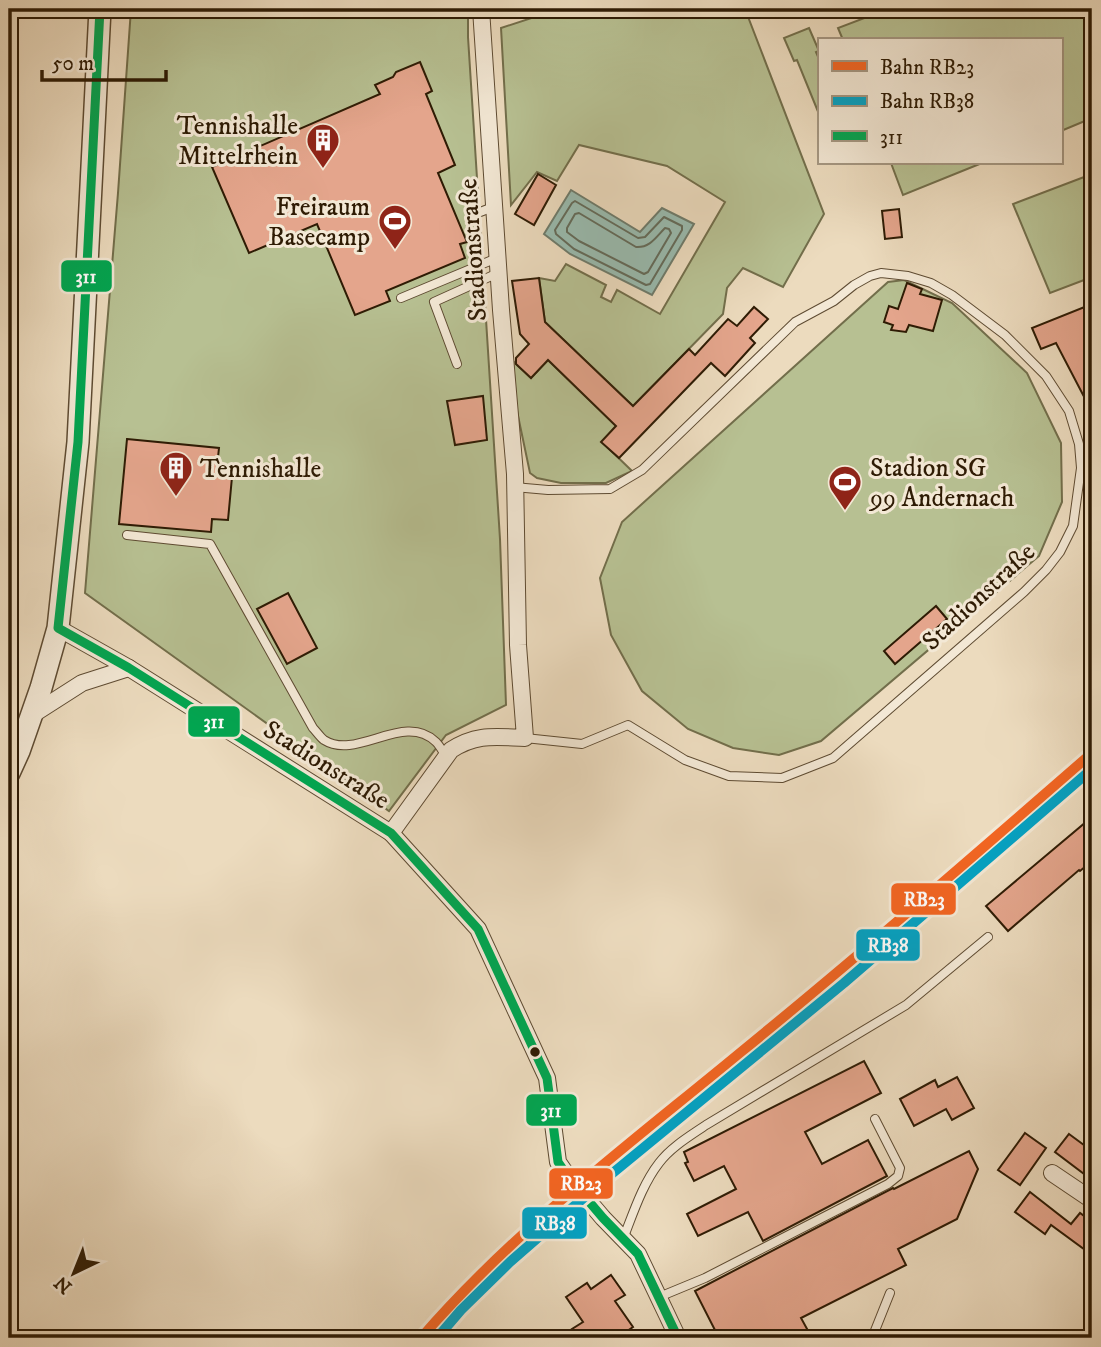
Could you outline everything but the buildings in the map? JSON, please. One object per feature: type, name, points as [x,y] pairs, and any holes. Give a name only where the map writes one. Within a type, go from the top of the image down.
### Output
[{"type":"street","points":[[9,773],[32,715],[58,628],[78,442],[100,9]]},
{"type":"street","name":"Stadionstraße","points":[[391,833],[451,750],[461,743],[479,737],[525,738],[518,645],[515,474],[481,9]]},
{"type":"street","name":"Stadionstraße","points":[[58,628],[129,668],[391,833],[478,929],[547,1078],[558,1162],[569,1178],[638,1254],[678,1338]]},
{"type":"street","points":[[32,715],[82,683],[129,668]]},
{"type":"street","points":[[1052,1173],[1092,1200]]},
{"type":"lane","points":[[470,216],[494,207]]},
{"type":"lane","points":[[401,298],[498,266]]},
{"type":"lane","points":[[457,365],[434,302],[498,266]]},
{"type":"lane","name":"Stadionstraße","points":[[514,487],[548,490],[610,489],[642,470],[795,322],[834,301],[854,285],[881,273],[908,276],[931,283],[952,295],[1004,335],[1046,376],[1069,411],[1079,444],[1081,468],[1073,526],[1060,552],[1046,570],[833,758],[782,778],[729,776],[685,761],[628,725],[582,744],[525,738]]},
{"type":"lane","points":[[127,535],[210,544],[313,728],[324,740],[351,745],[397,733],[416,732],[437,743],[446,756]]},
{"type":"lane","points":[[623,1239],[653,1172],[659,1162],[675,1147],[725,1112],[906,1005],[988,937]]},
{"type":"lane","points":[[659,1297],[705,1278],[888,1184],[898,1176],[900,1168],[875,1119]]},
{"type":"lane","points":[[872,1338],[890,1293]]},
{"type":"green space","points":[[131,9],[468,9],[500,539],[506,705],[446,735],[389,811],[85,593]]},
{"type":"green space","points":[[559,9],[745,9],[824,214],[783,287],[743,268],[727,288],[723,314],[633,406],[545,322],[539,278],[555,281],[566,264],[606,285],[601,297],[611,302],[617,290],[660,314],[725,202],[667,166],[579,145],[557,181],[537,172],[511,205],[501,28]]},
{"type":"green space","points":[[888,9],[1092,9],[1092,118],[1062,131],[1062,38],[842,38],[838,28]]},
{"type":"green space","points":[[809,28],[818,49],[818,112],[797,60],[794,61],[784,38]]},
{"type":"green space","points":[[891,164],[980,164],[903,195]]},
{"type":"green space","points":[[1092,174],[1092,277],[1050,293],[1013,204]]},
{"type":"green space","name":"Stadion SG 99 Andernach","points":[[904,280],[952,303],[1027,373],[1061,443],[1062,502],[1039,556],[821,741],[779,755],[733,748],[688,729],[642,691],[611,635],[600,578],[622,522],[888,282]]},
{"type":"green space","points":[[548,360],[616,426],[602,442],[632,471],[606,483],[561,483],[537,478],[530,473],[517,411],[513,361],[531,378]]},
{"type":"water","points":[[571,190],[640,232],[662,208],[694,224],[652,295],[570,254],[544,234]]},
{"type":"rail line","name":"RB23","points":[[421,1338],[457,1298],[534,1224],[830,979],[1092,753]]},
{"type":"rail line","name":"RB38","points":[[437,1338],[510,1262],[603,1181],[844,983],[1092,769]]},
{"type":"transit line","name":"311","points":[[100,9],[78,442],[58,628],[129,668],[391,833],[478,929],[547,1078],[558,1162],[603,1218],[638,1254],[678,1338]]},
{"type":"place","name":"Tennishalle Mittelrhein","points":[[323,170]]},
{"type":"place","name":"Freiraum Basecamp","points":[[395,251]]},
{"type":"place","name":"Tennishalle","points":[[176,498]]},
{"type":"place","name":"Stadion SG 99 Andernach","points":[[845,512]]}]
